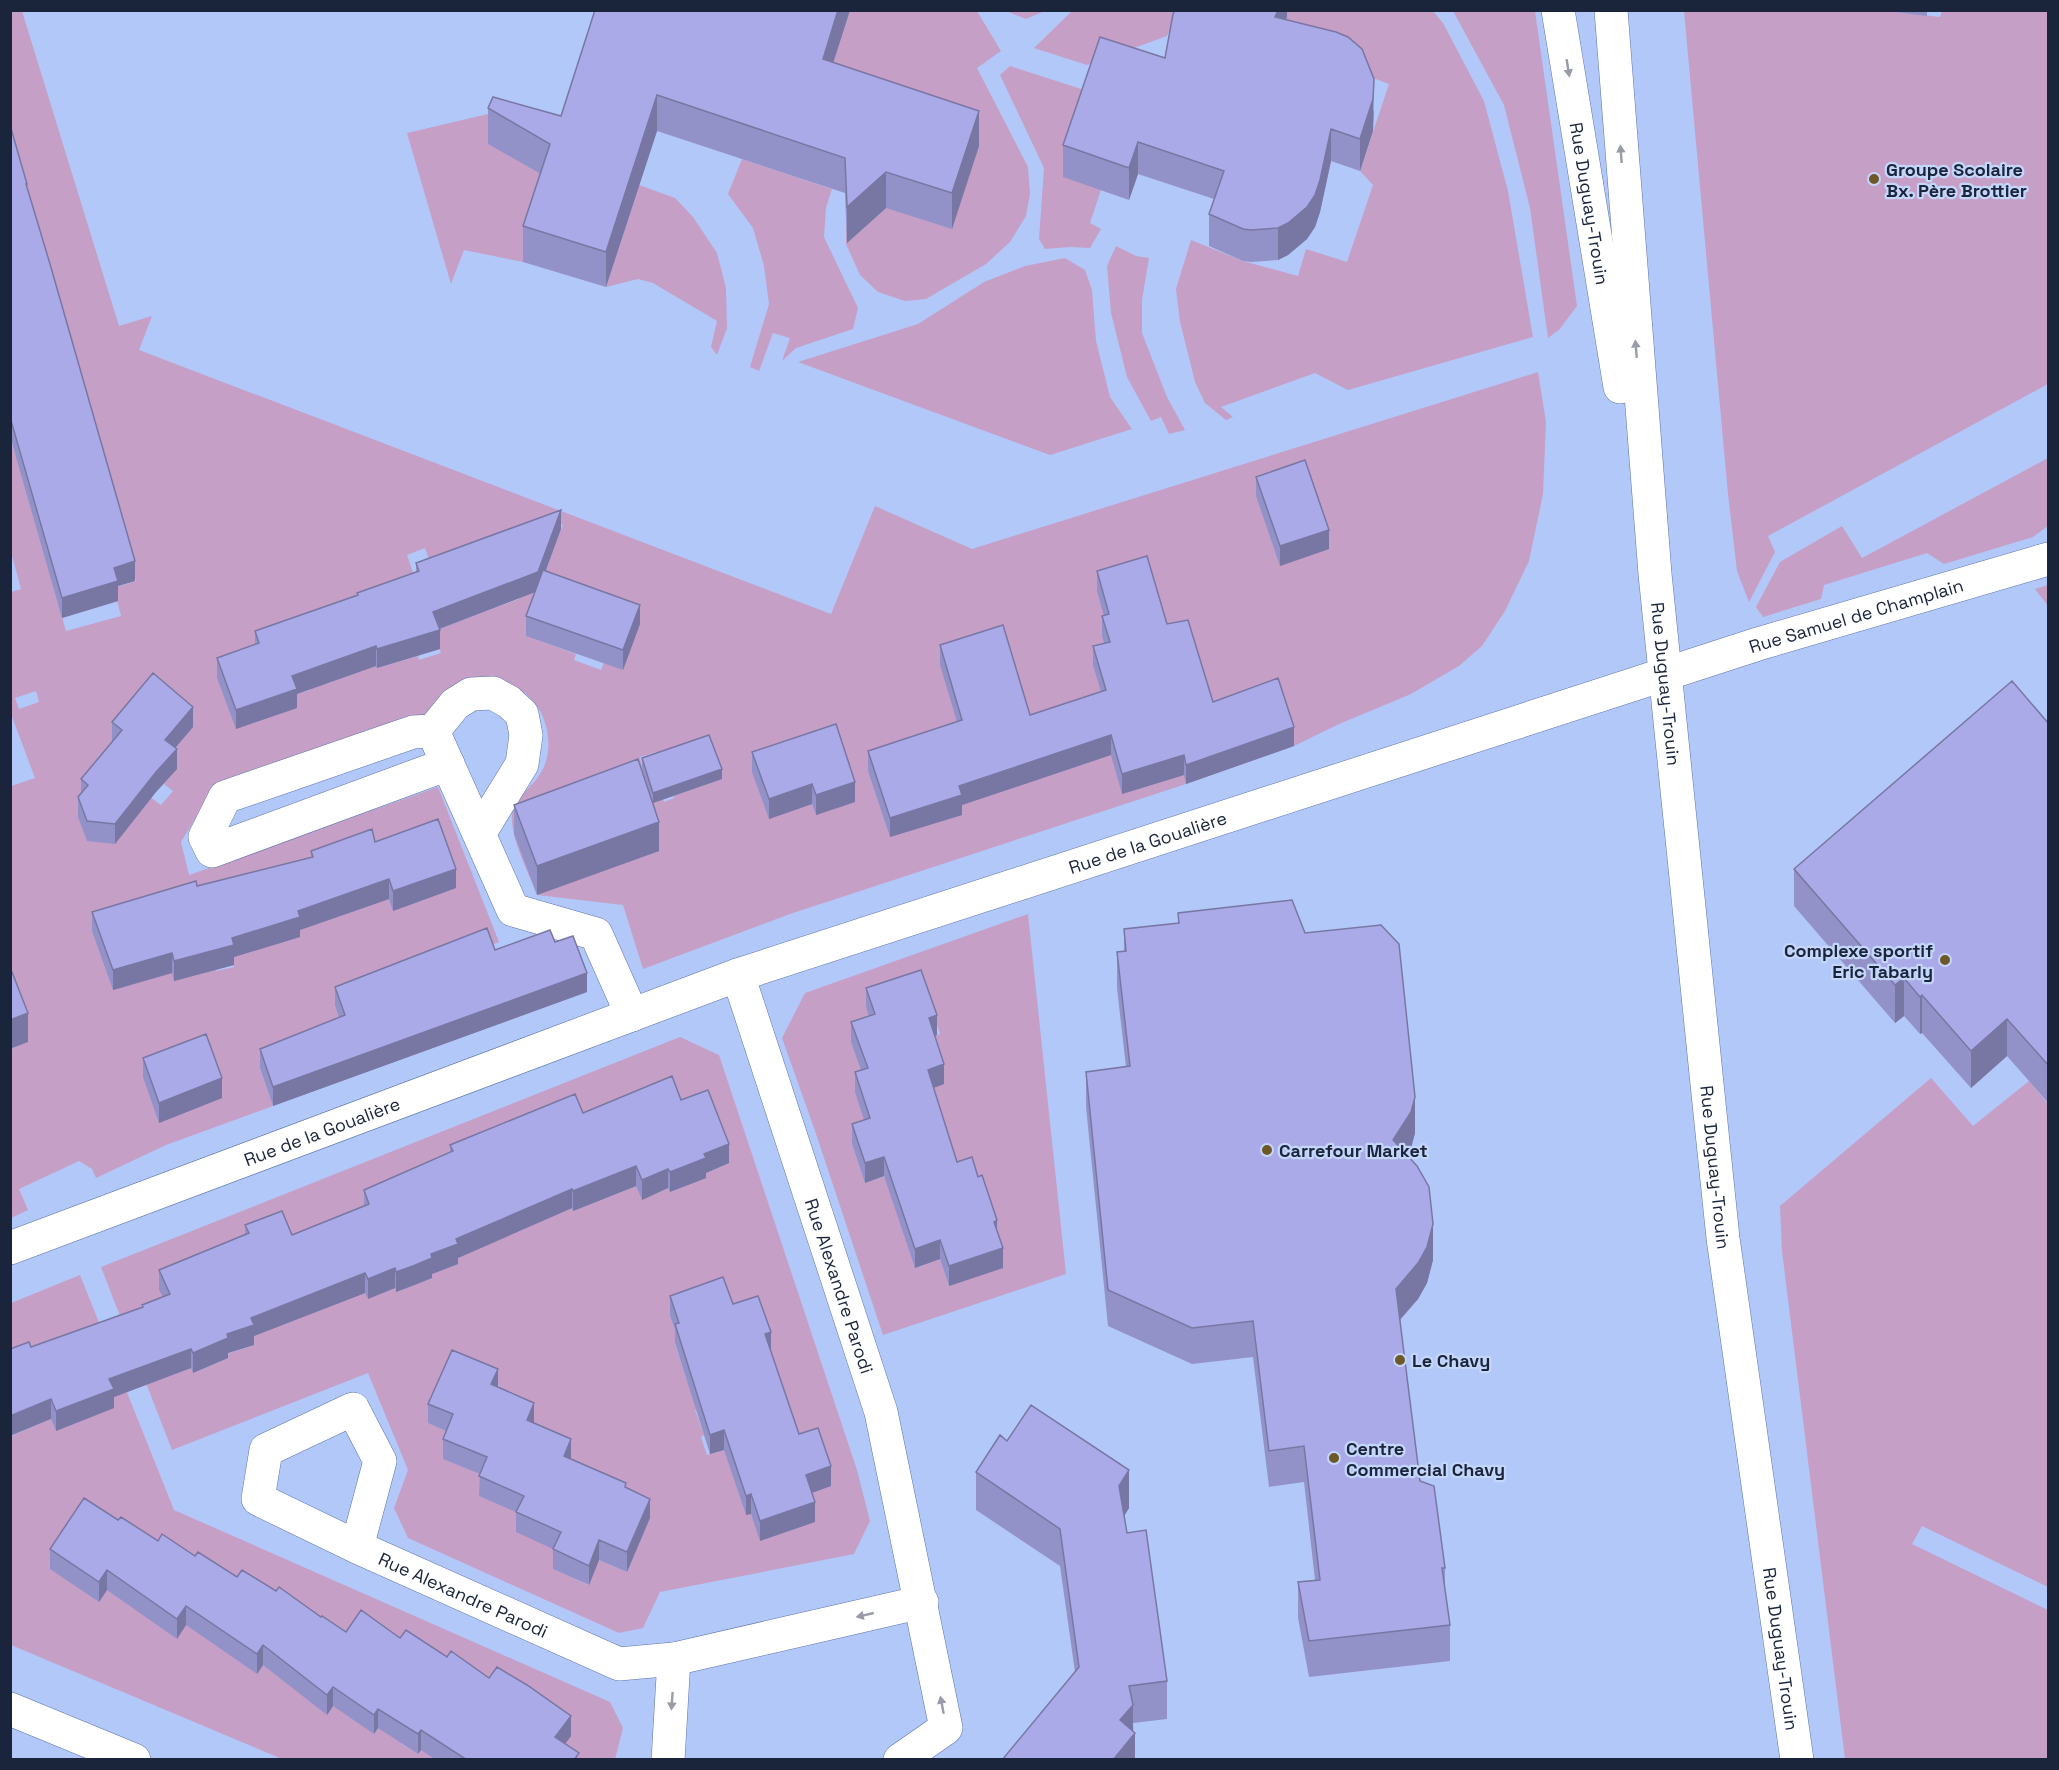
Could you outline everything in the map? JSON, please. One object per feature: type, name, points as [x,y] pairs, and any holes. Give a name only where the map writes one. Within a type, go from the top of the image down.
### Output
[{"type":"street","name":"Rue Duguay-Trouin","points":[[1558,10],[1610,329],[1655,574]]},
{"type":"street","name":"Rue Duguay-Trouin","points":[[1611,10],[1655,574],[1724,1238],[1797,1760]]},
{"type":"street","name":"Rue Samuel de Champlain","points":[[1665,675],[1758,644],[2049,560]]},
{"type":"street","name":"Rue de la Goualière","points":[[10,1248],[738,975],[1665,675]]},
{"type":"street","points":[[447,764],[212,851],[205,837],[225,797],[413,732],[433,731],[455,704],[471,694],[493,693],[509,702],[522,714],[526,735],[522,764],[479,834]]},
{"type":"street","points":[[433,731],[513,910],[596,934],[632,1015]]},
{"type":"street","name":"Rue Alexandre Parodi","points":[[738,975],[881,1412],[921,1602],[946,1728],[900,1760]]},
{"type":"street","name":"Rue Alexandre Parodi","points":[[357,1547],[619,1664],[674,1659],[921,1602]]},
{"type":"street","points":[[669,1759],[674,1659]]},
{"type":"street","points":[[10,1709],[134,1760]]},
{"type":"shaded area","points":[[11,10],[22,11],[119,326],[152,316],[139,350],[831,614],[875,506],[972,549],[1538,372],[1546,422],[1543,494],[1529,561],[1505,611],[1482,646],[1459,666],[1411,694],[1339,724],[1294,746],[1278,698],[1186,784],[790,914],[643,969],[623,905],[537,895],[517,845],[512,815],[516,803],[537,779],[545,765],[548,734],[536,704],[514,686],[212,791],[181,842],[189,875],[438,787],[499,942],[335,1007],[345,1034],[260,1068],[273,1106],[166,1145],[96,1178],[92,1169],[79,1161],[19,1189],[28,1210],[11,1218],[11,1049],[28,1041],[11,1001],[11,786],[35,778],[11,714],[11,592],[21,589],[11,552],[10,438],[16,457],[93,435],[10,144]],"holes":[[[23,479],[129,557],[136,581],[114,588],[121,616],[66,631]],[[545,518],[563,525],[556,542]],[[425,548],[434,575],[518,594],[519,599],[451,624],[430,621],[441,653],[419,660],[418,656],[377,668],[419,590],[407,555]],[[269,632],[352,674],[327,684],[325,680],[310,685],[310,690],[292,696]],[[526,636],[604,663],[601,670],[574,660],[576,654]],[[36,691],[39,702],[19,709],[15,698]],[[193,726],[177,746],[163,758],[176,769],[164,784],[173,791],[161,805],[149,796],[113,742]],[[656,752],[662,769],[722,779],[673,796],[674,798],[664,802],[652,771],[644,774],[640,757]],[[829,797],[832,809],[816,814],[812,804],[769,818]],[[231,954],[234,967],[216,971],[214,966],[150,969]]]},
{"type":"shaded area","name":"Groupe Scolaire Bx. Père Brottier","points":[[1879,10],[1940,17],[1942,11],[2048,11],[2048,384],[1768,536],[1775,552],[1749,602],[1737,571],[1728,494],[1684,11]]},
{"type":"shaded area","points":[[824,11],[977,11],[1001,51],[977,68],[1028,167],[1030,194],[1026,216],[1010,242],[986,264],[926,299],[905,301],[878,292],[860,275],[846,244],[846,221],[854,226],[823,95]]},
{"type":"shaded area","points":[[1006,11],[1045,11],[1026,19]]},
{"type":"shaded area","points":[[1072,11],[1178,11],[1167,36],[1087,65],[1034,48]]},
{"type":"shaded area","points":[[1272,11],[1433,11],[1443,23],[1484,101],[1508,191],[1533,337],[1348,390],[1315,373],[1221,407],[1233,417],[1226,420],[1205,403],[1195,382],[1180,322],[1176,289],[1191,240],[1243,261],[1298,276],[1306,249],[1347,262],[1373,185],[1360,171],[1389,84],[1336,64]]},
{"type":"shaded area","points":[[1453,11],[1535,11],[1577,306],[1559,330],[1548,338],[1530,208],[1504,105]]},
{"type":"shaded area","points":[[1010,66],[1103,96],[1101,190],[1090,223],[1101,229],[1090,248],[1045,249],[1039,239],[1044,168],[1000,75]]},
{"type":"shaded area","points":[[488,114],[552,177],[523,262],[464,250],[451,284],[407,133]]},
{"type":"shaded area","points":[[742,159],[832,189],[826,208],[824,237],[858,308],[853,329],[796,348],[782,361],[790,338],[773,333],[759,371],[750,367],[769,304],[764,266],[753,228],[728,194]]},
{"type":"shaded area","points":[[639,185],[675,198],[693,217],[717,253],[726,288],[727,328],[717,355],[711,347],[717,321],[653,283],[638,279],[606,287]]},
{"type":"shaded area","points":[[1116,246],[1136,256],[1149,258],[1142,300],[1142,333],[1167,397],[1185,430],[1169,434],[1161,417],[1151,421],[1127,377],[1111,313],[1107,266]]},
{"type":"shaded area","points":[[1065,258],[1085,270],[1092,290],[1096,341],[1110,397],[1132,429],[1050,455],[798,362],[918,324],[984,282],[1025,266]]},
{"type":"shaded area","points":[[2048,458],[2048,526],[2033,537],[1944,564],[1927,553],[1824,585],[1821,599],[1763,617],[1756,607],[1780,562],[1842,526],[1862,558]]},
{"type":"shaded area","points":[[2048,585],[2048,606],[2035,589]]},
{"type":"shaded area","points":[[1028,914],[1066,1274],[883,1335],[782,1038],[805,993]],"holes":[[[934,1015],[940,1034],[924,1040],[936,1116],[954,1183],[949,1286],[940,1259],[916,1268],[909,1250],[933,1241],[891,1174],[865,1183],[852,1144],[878,1136],[871,1058],[875,1034]]]},
{"type":"shaded area","points":[[680,1037],[719,1055],[857,1470],[870,1521],[854,1554],[660,1592],[643,1628],[619,1633],[408,1538],[394,1508],[408,1470],[368,1373],[172,1450],[101,1267]],"holes":[[[672,1096],[681,1120],[708,1110],[729,1163],[704,1174],[705,1178],[671,1192],[668,1188],[642,1200],[634,1181],[607,1192],[609,1196],[573,1210],[571,1206],[518,1228],[519,1231],[483,1246],[481,1241],[453,1253],[458,1264],[431,1274],[432,1278],[396,1292],[395,1288],[368,1299],[346,1246],[374,1234],[364,1210],[399,1195],[410,1220],[436,1210],[432,1199],[460,1189],[451,1165],[486,1150],[496,1174],[549,1154],[539,1129],[574,1114],[585,1138],[612,1127],[619,1144],[645,1134],[636,1110]],[[281,1231],[292,1255],[318,1245],[338,1298],[313,1308],[314,1312],[278,1327],[275,1322],[249,1333],[254,1345],[227,1354],[228,1358],[194,1373],[191,1368],[164,1378],[142,1325],[170,1314],[160,1289],[195,1275],[205,1299],[232,1290],[228,1281],[255,1270],[246,1245]],[[723,1297],[733,1324],[758,1316],[771,1352],[746,1361],[756,1388],[751,1390],[760,1416],[783,1408],[790,1427],[784,1429],[792,1456],[818,1448],[831,1486],[806,1495],[815,1522],[761,1540],[751,1514],[746,1515],[734,1478],[737,1475],[728,1449],[707,1455],[701,1437],[704,1435],[695,1410],[701,1407],[691,1380],[687,1381],[675,1344],[679,1342],[670,1316]],[[452,1370],[478,1380],[480,1377],[499,1385],[488,1408],[513,1419],[515,1414],[534,1423],[525,1442],[551,1453],[552,1451],[571,1458],[562,1480],[588,1491],[591,1488],[625,1502],[625,1506],[650,1518],[627,1572],[599,1560],[588,1585],[554,1569],[564,1544],[538,1534],[535,1540],[517,1532],[527,1509],[501,1497],[498,1504],[480,1496],[489,1472],[464,1462],[462,1466],[443,1458],[453,1434],[429,1423]]]},
{"type":"shaded area","points":[[1931,1078],[1973,1126],[2029,1081],[2048,1104],[2048,1587],[1922,1526],[1912,1544],[2048,1610],[2048,1759],[1845,1759],[1782,1251],[1780,1206]]},
{"type":"shaded area","points":[[80,1275],[174,1510],[610,1702],[623,1728],[615,1759],[559,1759],[367,1655],[335,1703],[374,1734],[381,1724],[403,1740],[402,1744],[418,1754],[427,1741],[448,1759],[282,1759],[11,1645],[11,1436],[51,1419],[56,1431],[113,1408],[11,1364],[11,1303]]},
{"type":"building","points":[[595,10],[838,10],[823,59],[979,111],[952,193],[886,172],[847,207],[845,158],[657,95],[606,252],[523,226],[550,144],[488,108],[493,97],[561,116]]},
{"type":"building","points":[[1175,10],[1278,10],[1275,17],[1336,32],[1348,37],[1362,49],[1374,79],[1373,99],[1360,139],[1331,129],[1315,195],[1307,207],[1288,223],[1278,228],[1251,230],[1243,229],[1209,214],[1224,171],[1138,142],[1129,168],[1063,145],[1100,37],[1165,58]]},
{"type":"building","points":[[10,125],[135,561],[114,568],[118,581],[62,598],[10,417]]},
{"type":"building","points":[[1305,460],[1329,530],[1280,546],[1256,477]]},
{"type":"building","points":[[561,510],[538,572],[433,612],[440,630],[377,649],[376,646],[292,676],[297,689],[236,710],[217,658],[259,643],[255,631],[419,571],[416,563]]},
{"type":"building","points":[[1147,556],[1167,624],[1188,620],[1213,702],[1278,678],[1294,727],[1186,765],[1184,755],[1122,774],[1111,735],[959,786],[962,795],[890,818],[868,751],[962,720],[940,645],[1003,625],[1030,715],[1106,690],[1093,646],[1110,642],[1102,616],[1109,614],[1097,571]]},
{"type":"building","points":[[543,570],[640,605],[623,650],[526,616]]},
{"type":"building","points":[[153,673],[193,707],[165,740],[177,749],[115,824],[87,821],[78,797],[88,785],[81,779],[122,730],[112,722]]},
{"type":"building","name":"Complexe sportif Eric Tabarly","points":[[2012,681],[2049,724],[2049,1066],[2007,1019],[1971,1051],[1904,978],[1895,985],[1794,869]]},
{"type":"building","points":[[836,724],[855,782],[816,795],[812,784],[769,799],[752,752]]},
{"type":"building","points":[[709,735],[722,769],[653,793],[642,758]]},
{"type":"building","points":[[638,759],[659,822],[537,866],[514,805]]},
{"type":"building","points":[[438,819],[456,869],[393,891],[389,879],[298,911],[300,917],[232,938],[234,945],[174,961],[172,953],[113,970],[92,912],[196,881],[197,886],[313,857],[311,851],[372,829],[375,842]]},
{"type":"building","name":"Carrefour Market","points":[[1292,900],[1305,933],[1381,925],[1399,944],[1415,1097],[1411,1112],[1393,1140],[1417,1166],[1429,1187],[1433,1224],[1427,1247],[1418,1263],[1396,1289],[1420,1481],[1434,1486],[1450,1625],[1309,1641],[1298,1582],[1320,1580],[1304,1446],[1269,1451],[1253,1321],[1192,1328],[1108,1290],[1086,1072],[1130,1066],[1117,952],[1126,951],[1124,929],[1179,923],[1178,913]]},
{"type":"building","points":[[487,928],[495,950],[550,930],[555,942],[573,936],[587,973],[273,1087],[260,1049],[345,1015],[335,987]]},
{"type":"building","points":[[921,970],[937,1015],[929,1018],[944,1064],[928,1070],[957,1162],[972,1157],[978,1177],[982,1175],[997,1220],[994,1222],[1003,1248],[949,1266],[940,1240],[915,1249],[884,1157],[865,1163],[852,1124],[870,1118],[855,1072],[868,1068],[851,1022],[875,1014],[866,988]]},
{"type":"building","points":[[12,972],[28,1013],[10,1020],[10,973]]},
{"type":"building","points":[[206,1034],[222,1078],[159,1103],[143,1058]]},
{"type":"building","points":[[672,1076],[681,1100],[708,1090],[729,1144],[704,1154],[706,1158],[670,1172],[668,1169],[642,1180],[636,1166],[573,1191],[572,1189],[456,1239],[458,1244],[431,1254],[432,1258],[413,1266],[396,1272],[395,1268],[368,1279],[365,1273],[251,1318],[254,1325],[227,1334],[228,1338],[193,1353],[191,1349],[109,1379],[114,1389],[56,1411],[51,1399],[10,1416],[10,1349],[29,1342],[31,1347],[143,1307],[142,1305],[170,1294],[159,1270],[249,1233],[245,1225],[282,1211],[292,1235],[369,1204],[364,1190],[453,1151],[450,1145],[575,1094],[583,1113]]},
{"type":"building","points":[[723,1277],[733,1304],[758,1296],[771,1332],[765,1334],[799,1434],[818,1428],[831,1466],[806,1475],[815,1502],[760,1521],[751,1494],[746,1496],[724,1430],[710,1435],[675,1324],[679,1323],[670,1296]]},
{"type":"building","points":[[452,1350],[498,1369],[491,1384],[534,1403],[527,1420],[571,1439],[564,1456],[626,1483],[625,1487],[650,1499],[627,1552],[599,1540],[589,1566],[553,1549],[561,1532],[516,1512],[524,1496],[479,1476],[487,1457],[443,1439],[453,1414],[428,1404]]},
{"type":"building","points":[[1031,1405],[1129,1470],[1119,1486],[1127,1533],[1146,1530],[1167,1681],[1129,1686],[1133,1705],[1120,1720],[1135,1733],[1113,1760],[1002,1760],[1079,1667],[1060,1529],[976,1472],[1000,1435],[1007,1441]]},
{"type":"building","points":[[84,1498],[118,1520],[121,1517],[158,1541],[162,1534],[195,1556],[198,1552],[237,1577],[242,1570],[276,1591],[279,1587],[346,1632],[361,1610],[400,1638],[406,1630],[447,1657],[451,1651],[489,1678],[497,1667],[571,1716],[555,1737],[579,1753],[574,1760],[467,1760],[421,1730],[418,1734],[378,1709],[374,1715],[333,1687],[327,1695],[263,1645],[257,1654],[186,1606],[177,1619],[107,1570],[99,1582],[50,1549]]},
{"type":"place","name":"Groupe Scolaire Bx. Père Brottier","points":[[1874,179]]},
{"type":"place","name":"Complexe sportif Eric Tabarly","points":[[1945,960]]},
{"type":"place","name":"Carrefour Market","points":[[1267,1150]]},
{"type":"place","name":"Le Chavy","points":[[1400,1360]]},
{"type":"place","name":"Centre Commercial Chavy","points":[[1334,1458]]}]
